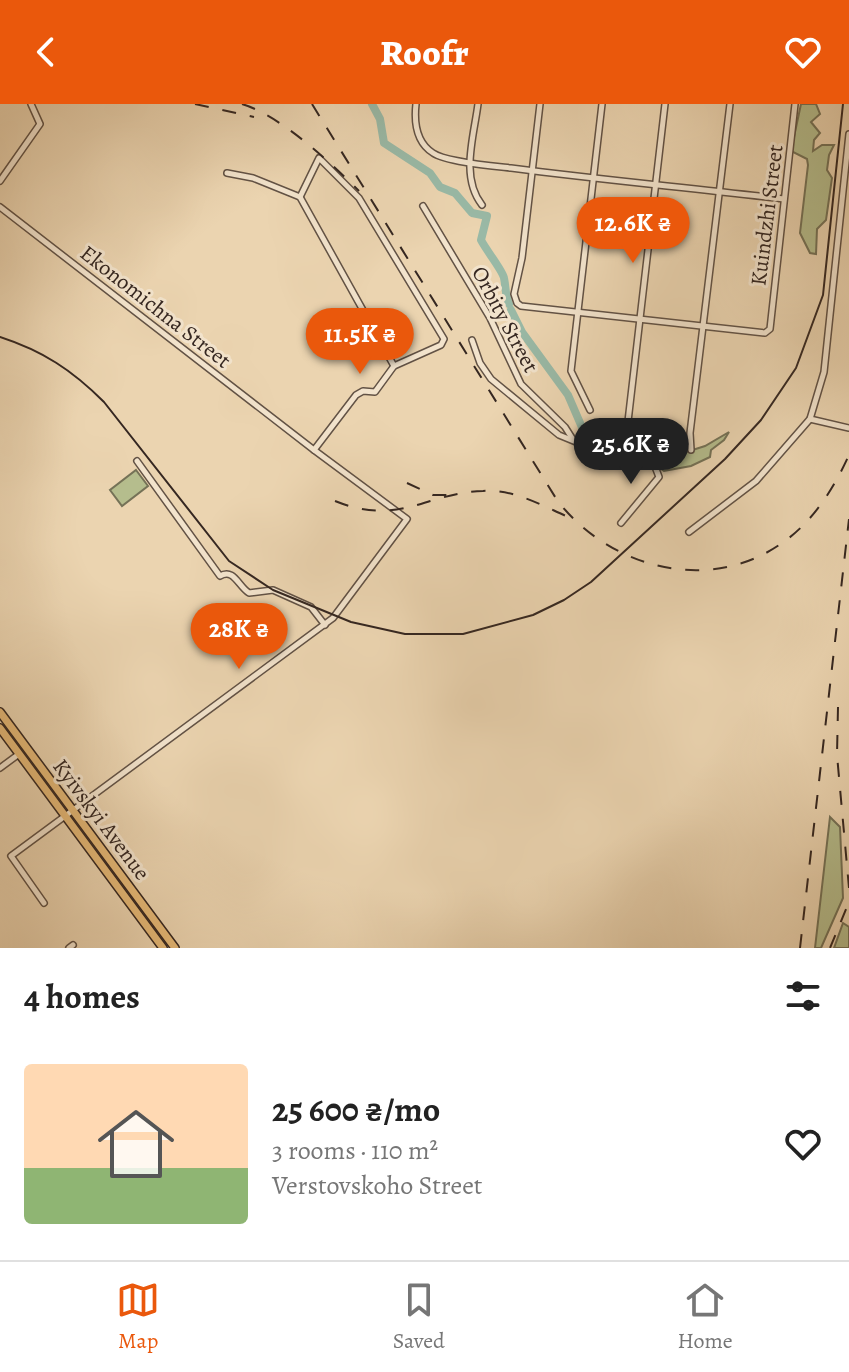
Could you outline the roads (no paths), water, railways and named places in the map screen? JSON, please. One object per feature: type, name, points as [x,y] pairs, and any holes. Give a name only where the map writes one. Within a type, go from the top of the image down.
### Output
[{"type":"main road","name":"Kyivskyi Avenue","points":[[0,712],[175,948]]},
{"type":"main road","name":"Kyivskyi Avenue","points":[[0,728],[163,948]]},
{"type":"street","points":[[0,181],[40,124],[31,104]]},
{"type":"street","points":[[416,104],[414,127],[431,152],[471,163],[784,199]]},
{"type":"street","points":[[478,104],[470,184],[482,205]]},
{"type":"street","points":[[540,104],[515,300],[521,306],[703,325]]},
{"type":"street","points":[[590,410],[571,371],[602,104]]},
{"type":"street","points":[[615,455],[627,430],[665,104]]},
{"type":"street","points":[[691,450],[690,433],[730,104]]},
{"type":"street","name":"Kuindzhi Street","points":[[703,325],[765,333],[770,329],[795,104]]},
{"type":"street","points":[[689,532],[756,481],[810,419],[824,372],[846,186],[849,134]]},
{"type":"street","points":[[300,197],[319,158],[359,198],[444,341],[394,366],[375,392],[363,391],[356,395],[314,450]]},
{"type":"street","points":[[227,173],[253,178],[300,197],[394,366]]},
{"type":"street","name":"Orbity Street","points":[[423,206],[490,318],[521,384],[565,427],[572,438]]},
{"type":"street","name":"Ekonomichna Street","points":[[0,207],[407,519],[325,625]]},
{"type":"street","points":[[472,340],[480,363],[491,379],[559,435],[572,438],[584,447],[615,455],[644,455],[654,464],[659,477],[621,523]]},
{"type":"street","points":[[810,419],[849,428]]},
{"type":"street","points":[[44,903],[11,856],[325,625],[311,607],[273,590],[249,593],[231,574],[220,576],[137,461]]},
{"type":"street","points":[[0,768],[19,754]]},
{"type":"waterway","points":[[372,104],[380,119],[384,143],[430,173],[440,187],[455,193],[472,213],[487,216],[481,240],[503,275],[509,304]]},
{"type":"waterway","points":[[511,310],[522,332],[568,395],[587,439]]},
{"type":"tram line","points":[[0,337],[43,355],[68,371],[104,402],[229,561],[273,590],[351,622],[405,634],[463,634],[533,615],[591,582],[725,459],[761,420],[796,368],[823,295],[843,104]]},
{"type":"railway","points":[[195,104],[254,117]]},
{"type":"railway","points":[[242,104],[289,129],[359,191]]},
{"type":"railway","points":[[312,104],[557,500],[579,524],[604,543],[632,557],[662,566],[692,570],[723,568],[754,559],[793,535],[813,515],[837,480],[849,455]]},
{"type":"railway","points":[[407,483],[433,495],[448,495]]},
{"type":"railway","points":[[335,501],[377,511],[395,510],[462,493],[494,491],[526,498],[566,516]]},
{"type":"railway","points":[[800,948],[849,519]]},
{"type":"railway","points":[[838,707],[837,755],[849,888]]},
{"type":"railway","points":[[830,948],[849,902]]}]
